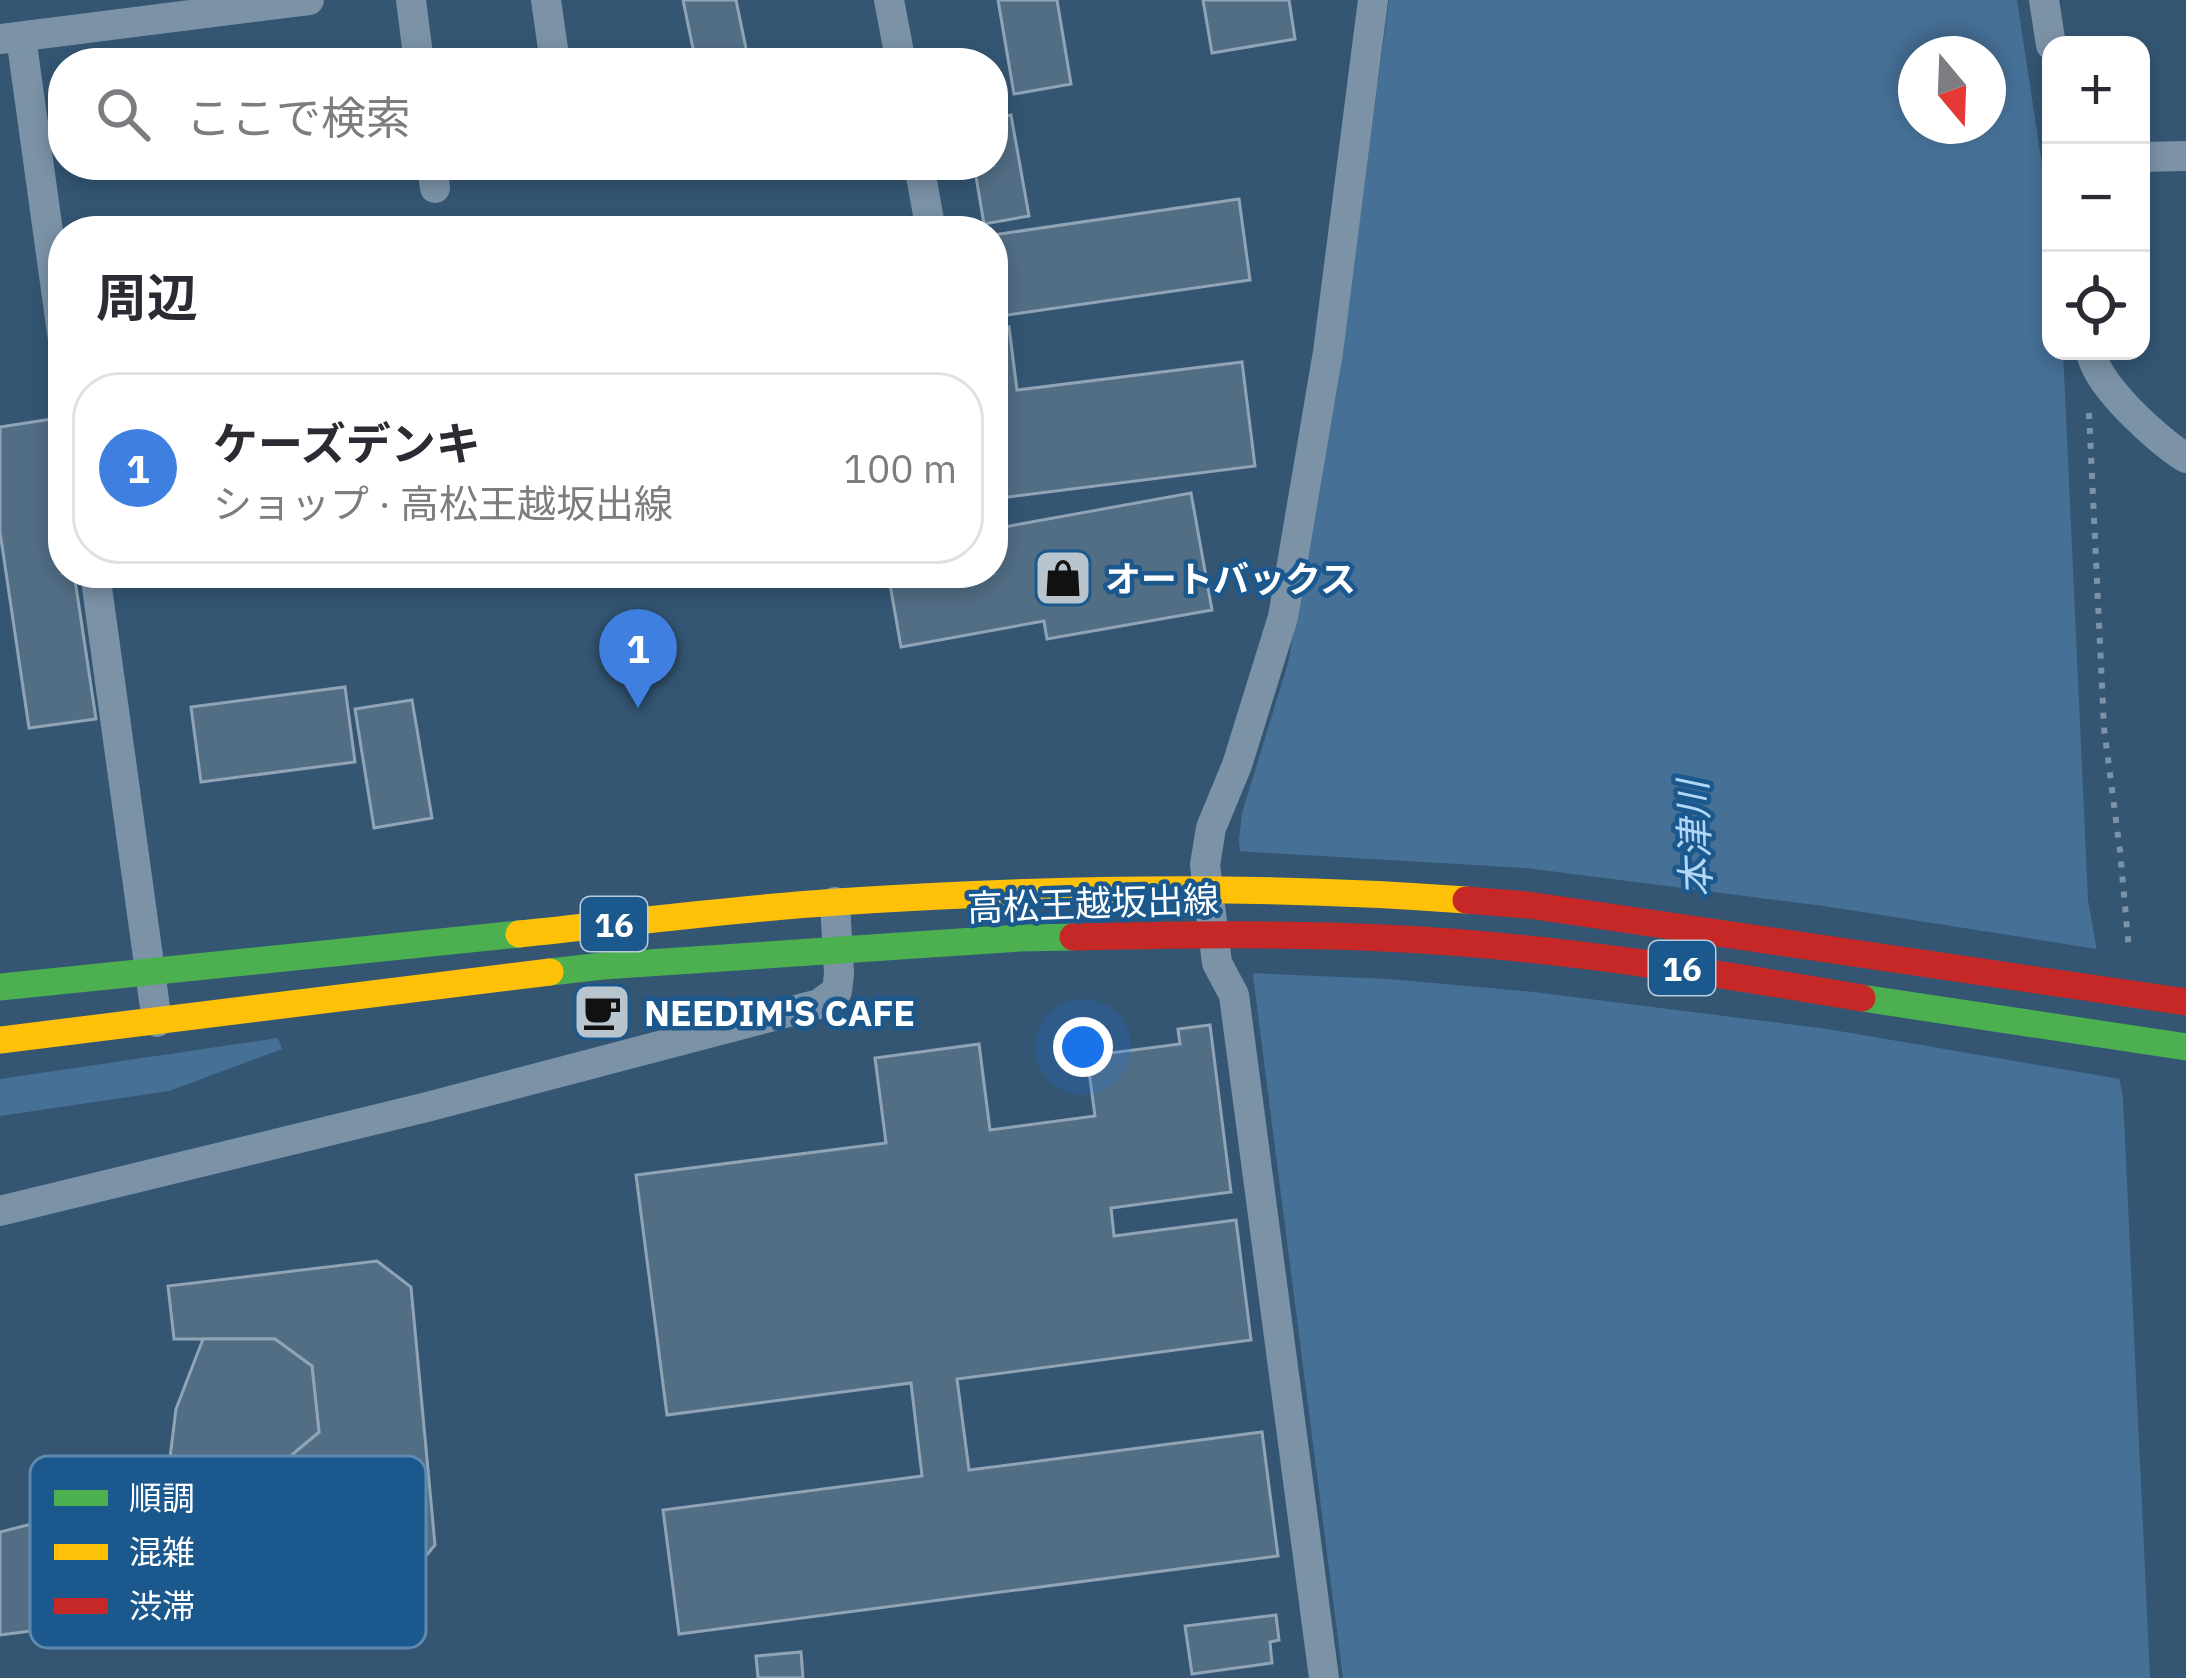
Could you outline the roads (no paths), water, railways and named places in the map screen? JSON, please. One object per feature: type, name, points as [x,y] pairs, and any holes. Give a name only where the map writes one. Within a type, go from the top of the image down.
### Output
[{"type":"main road","name":"高松王越坂出線","points":[[0,987],[835,902],[1219,891],[1528,905],[2186,1002]]},
{"type":"main road","name":"高松王越坂出線","points":[[0,1040],[603,966],[1020,938],[1223,934],[1386,938],[1679,967],[2186,1047]]},
{"type":"street","points":[[48,255],[10,38],[309,0]]},
{"type":"street","points":[[412,0],[417,48]]},
{"type":"street","points":[[546,0],[553,48]]},
{"type":"street","points":[[889,0],[898,48]]},
{"type":"street","points":[[1324,1678],[1234,995],[1217,963],[1223,934],[1219,891],[1205,865],[1211,828],[1237,764],[1283,617],[1328,352],[1373,0]]},
{"type":"street","points":[[2044,0],[2050,36]]},
{"type":"street","points":[[2150,157],[2186,156]]},
{"type":"street","points":[[922,180],[928,216]]},
{"type":"street","points":[[2093,360],[2108,388],[2186,458]]},
{"type":"street","points":[[97,588],[157,1022]]},
{"type":"street","points":[[0,1211],[427,1107],[819,1004],[838,991],[835,902]]},
{"type":"water","name":"本津川","points":[[1389,0],[2017,0],[2042,165],[2042,360],[2063,360],[2088,900],[2123,1098],[2150,1678],[1343,1678],[1239,840],[1242,813],[1288,663],[1336,395]]},
{"type":"water","points":[[278,1038],[282,1049],[169,1091],[0,1116],[0,1079]]},
{"type":"place","name":"オートバックス","points":[[1063,578]]},
{"type":"place","name":"ケーズデンキ","points":[[638,708]]},
{"type":"place","name":"NEEDIM'S CAFE","points":[[602,1012]]}]
